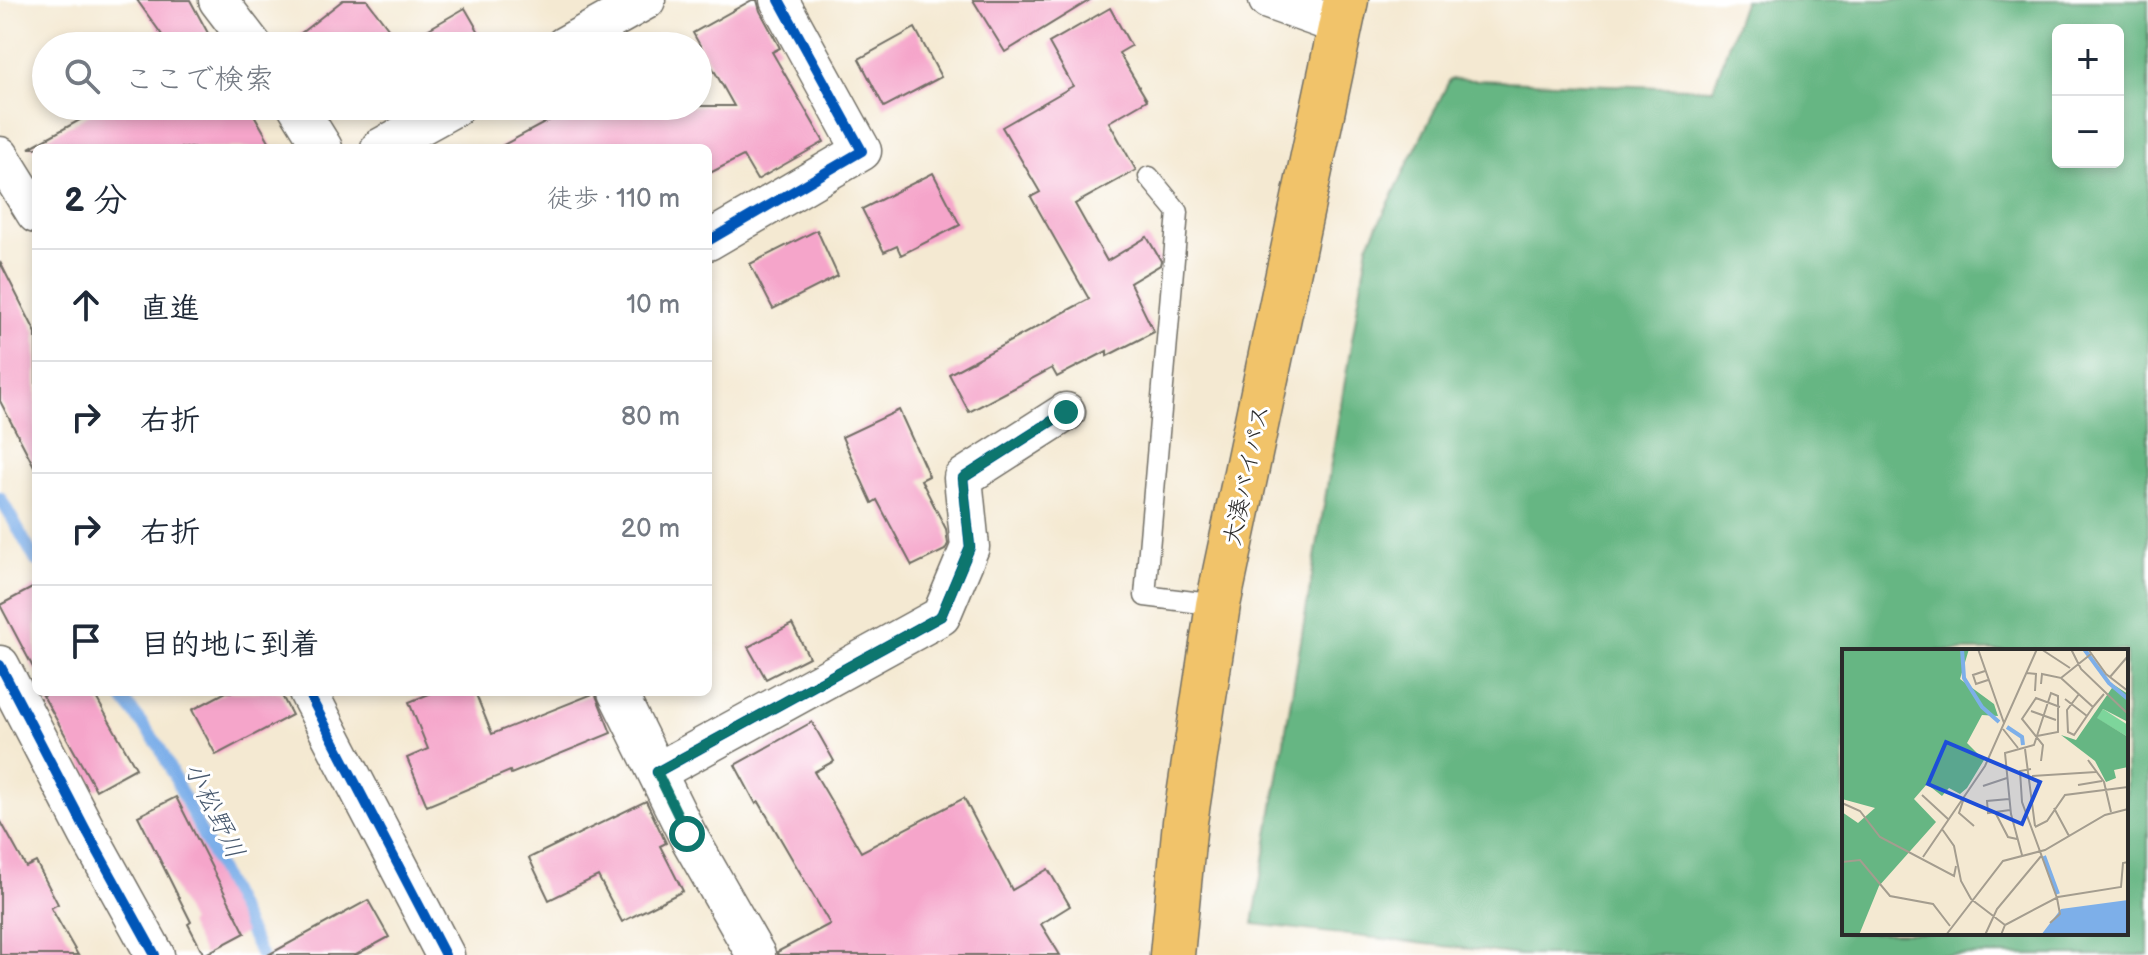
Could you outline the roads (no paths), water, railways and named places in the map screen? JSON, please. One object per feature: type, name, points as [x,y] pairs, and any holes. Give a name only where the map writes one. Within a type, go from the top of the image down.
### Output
[{"type":"highway","name":"大湊バイパス","points":[[1172,955],[1185,822],[1218,605],[1344,13]]},
{"type":"street","points":[[218,0],[242,32]]},
{"type":"street","points":[[712,239],[862,151],[779,0]]},
{"type":"street","points":[[1268,0],[1344,13]]},
{"type":"street","points":[[586,32],[631,4]]},
{"type":"street","points":[[306,120],[321,144]]},
{"type":"street","points":[[387,144],[431,120]]},
{"type":"street","points":[[0,156],[32,208]]},
{"type":"street","points":[[657,772],[941,616],[970,547],[963,478],[1066,412]]},
{"type":"street","points":[[0,665],[155,955]]},
{"type":"street","points":[[310,696],[445,955]]},
{"type":"street","points":[[619,696],[687,834],[756,955]]},
{"type":"lane","points":[[1149,177],[1178,212],[1145,596],[1218,605]]},
{"type":"waterway","name":"小松野川","points":[[0,497],[32,554]]},
{"type":"waterway","name":"小松野川","points":[[121,696],[159,746],[261,955]]}]
